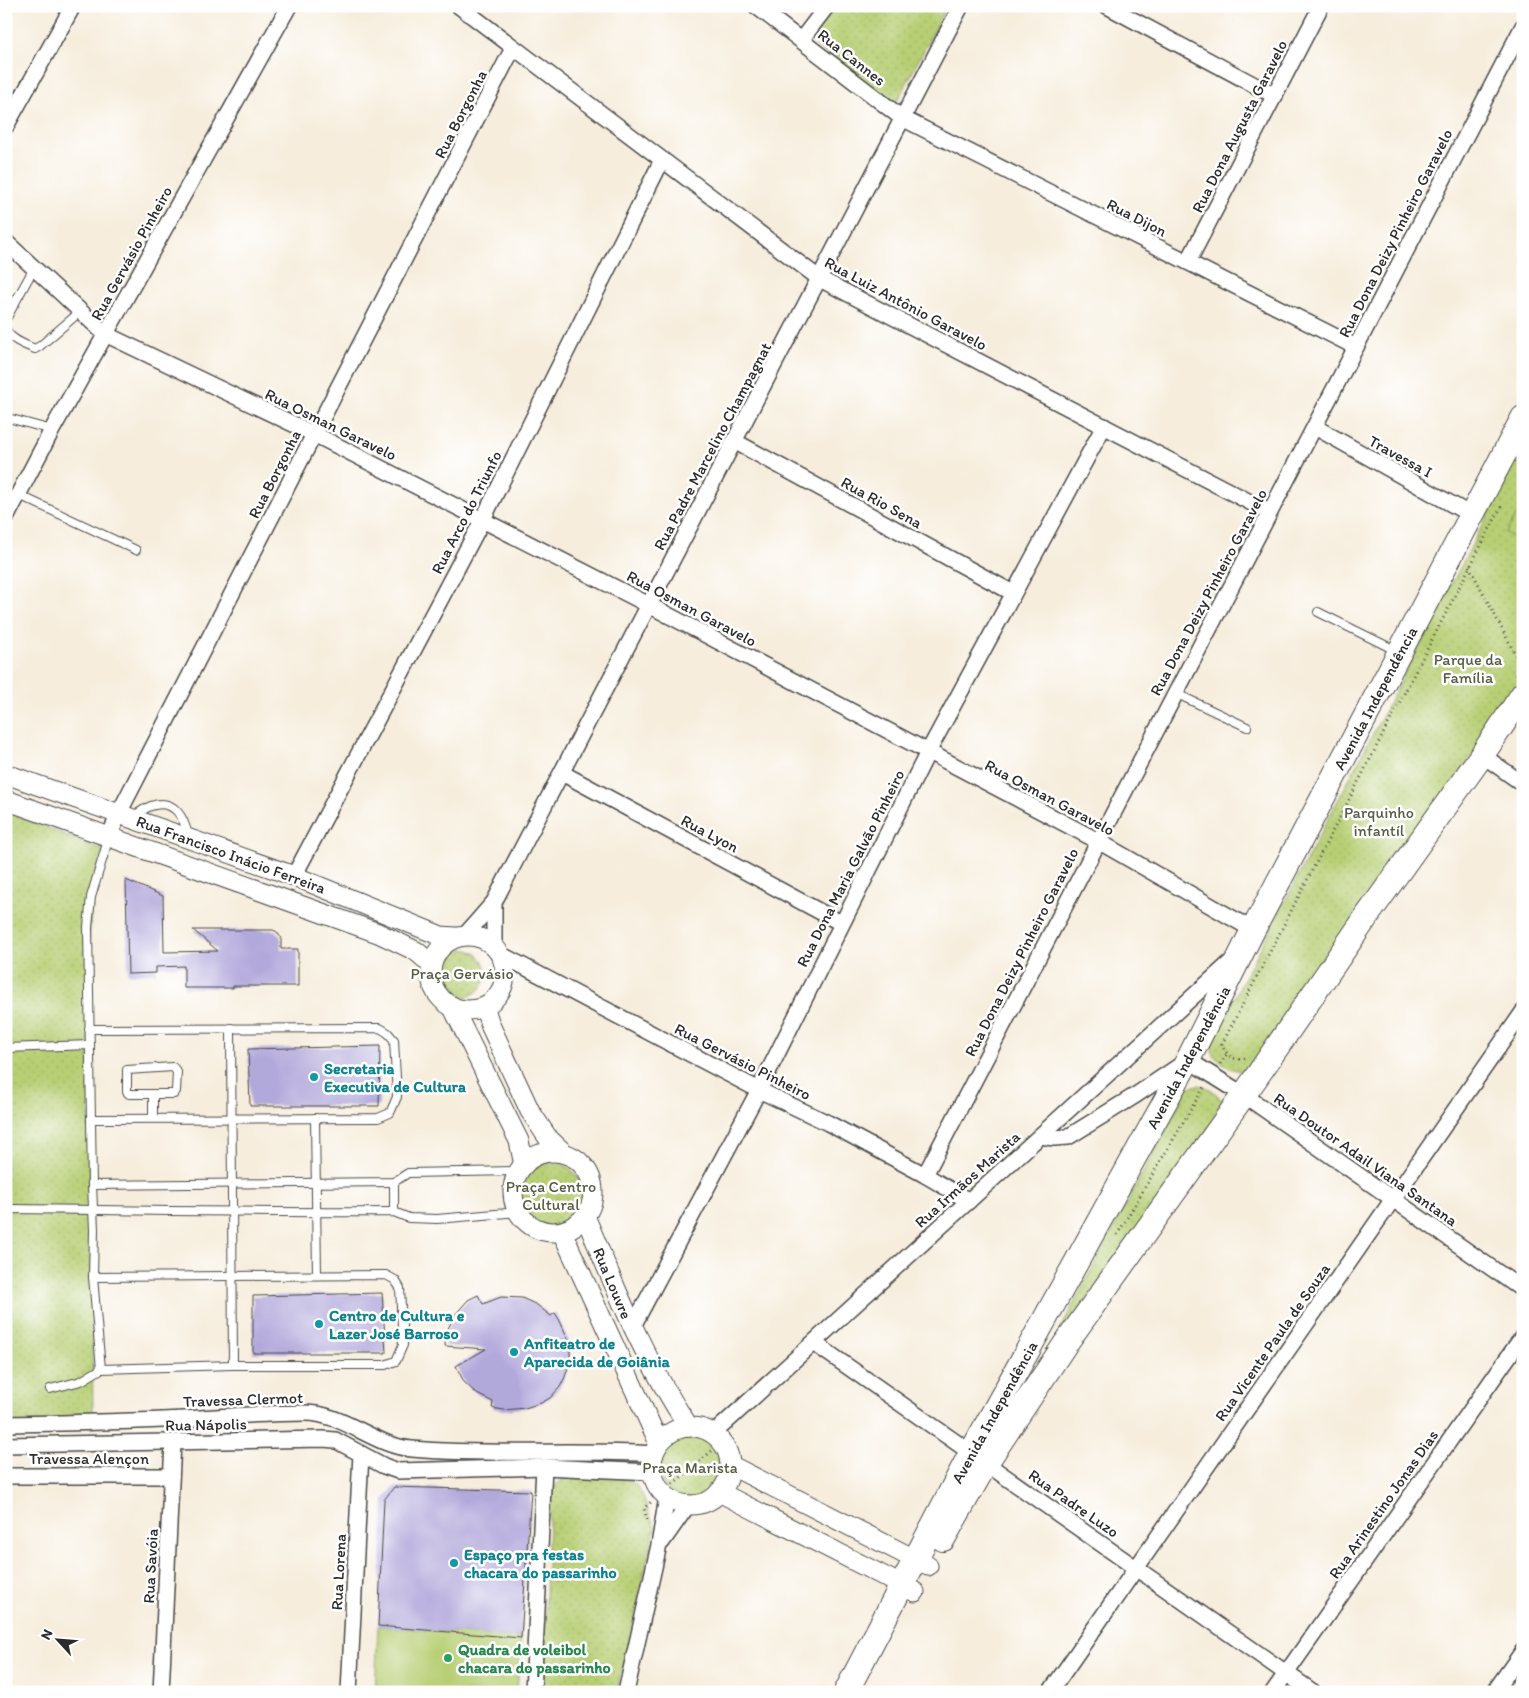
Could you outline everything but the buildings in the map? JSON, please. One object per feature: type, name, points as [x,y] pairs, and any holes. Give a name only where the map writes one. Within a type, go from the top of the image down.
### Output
[{"type":"main road","name":"Avenida Independência","points":[[846,1692],[908,1588],[978,1458],[1188,1060],[1399,652],[1460,561],[1471,515],[1523,418]]},
{"type":"main road","name":"Avenida Independência","points":[[978,1458],[1066,1343],[1244,1095],[1367,916],[1482,756],[1523,694]]},
{"type":"main road","name":"Avenida Independência","points":[[864,1692],[908,1588]]},
{"type":"street","points":[[6,126],[73,6]]},
{"type":"street","name":"Rua Gervásio Pinheiro","points":[[6,518],[13,492],[52,430],[103,332],[289,6]]},
{"type":"street","name":"Rua Luiz Antônio Garavelo","points":[[459,6],[820,279],[1269,512]]},
{"type":"street","name":"Rua Cannes","points":[[756,6],[902,118]]},
{"type":"street","points":[[802,40],[827,6]]},
{"type":"street","name":"Rua Padre Marcelino Champagnat","points":[[460,935],[494,902],[961,6]]},
{"type":"street","points":[[1106,6],[1275,96]]},
{"type":"street","name":"Rua Dona Augusta Garavelo","points":[[1188,262],[1321,6]]},
{"type":"street","name":"Rua Dona Deizy Pinheiro Garavelo","points":[[925,1175],[1523,26]]},
{"type":"street","name":"Rua Borgonha","points":[[109,837],[125,815],[314,434],[514,48]]},
{"type":"street","name":"Rua Dijon","points":[[902,118],[1356,347]]},
{"type":"street","name":"Rua Arco do Triunfo","points":[[294,876],[483,519],[662,160]]},
{"type":"street","name":"Rua Osman Garavelo","points":[[6,242],[103,332],[314,434],[483,519],[1098,841],[1249,940]]},
{"type":"street","name":"Rua Dona Maria Galvão Pinheiro","points":[[632,1328],[759,1090],[928,752],[1104,426]]},
{"type":"street","name":"Travessa I","points":[[1315,427],[1471,515]]},
{"type":"street","name":"Rua Rio Sena","points":[[734,441],[1013,593]]},
{"type":"street","points":[[1482,756],[1523,784]]},
{"type":"street","name":"Rua Lyon","points":[[562,773],[841,923]]},
{"type":"street","name":"Rua Francisco Inácio Ferreira","points":[[6,774],[294,876],[441,936],[460,935]]},
{"type":"street","name":"Rua Francisco Inácio Ferreira","points":[[6,800],[378,933],[416,951],[431,964]]},
{"type":"street","name":"Rua Padre Marcelino Champagnat","points":[[494,902],[497,950]]},
{"type":"street","points":[[460,935],[479,937],[497,950],[504,966],[504,980],[496,997],[484,1006],[474,1009],[463,1010],[443,1001],[436,994],[431,980],[431,964],[435,955],[440,948],[460,935]]},
{"type":"street","name":"Rua Irmãos Marista","points":[[713,1434],[1040,1136],[1249,940]]},
{"type":"street","name":"Rua Gervásio Pinheiro","points":[[497,950],[759,1090],[828,1123],[969,1201]]},
{"type":"street","points":[[452,1006],[519,1141],[522,1168]]},
{"type":"street","points":[[484,1006],[491,1027],[530,1111],[548,1138],[565,1154],[581,1164],[591,1180],[593,1198],[585,1216],[575,1226],[562,1232],[549,1233],[536,1229],[526,1222],[515,1206],[513,1191],[516,1177],[522,1168],[538,1155],[547,1153],[565,1154]]},
{"type":"street","name":"Rua Vicente Paula de Souza","points":[[1050,1692],[1523,1012]]},
{"type":"street","points":[[1040,1136],[1068,1137],[1136,1096],[1188,1060]]},
{"type":"street","name":"Rua Doutor Adail Viana Santana","points":[[1188,1060],[1244,1095],[1523,1290]]},
{"type":"street","name":"Rua Louvre","points":[[585,1216],[632,1328],[667,1396],[689,1427]]},
{"type":"street","name":"Rua Louvre","points":[[562,1232],[655,1456]]},
{"type":"street","name":"Rua Arinestino Jonas Dias","points":[[1273,1692],[1523,1336]]},
{"type":"street","name":"Rua Padre Luzo","points":[[814,1343],[1313,1692]]},
{"type":"street","name":"Travessa Clermot","points":[[6,1424],[108,1422],[307,1413],[345,1423],[393,1446],[410,1449],[508,1452],[607,1451],[655,1456]]},
{"type":"street","points":[[689,1427],[702,1428],[713,1434],[728,1453],[730,1465],[725,1484],[719,1492],[705,1502],[688,1505],[677,1503],[660,1490],[655,1456],[667,1435],[677,1429],[689,1427]]},
{"type":"street","name":"Rua Nápolis","points":[[6,1445],[323,1439],[335,1440],[347,1445],[384,1466],[398,1471],[544,1467]]},
{"type":"street","name":"Rua Savóia","points":[[161,1692],[173,1442]]},
{"type":"street","name":"Rua Lorena","points":[[350,1692],[361,1454]]},
{"type":"street","points":[[533,1692],[544,1467],[655,1456]]},
{"type":"street","points":[[730,1465],[921,1563]]},
{"type":"street","name":"Travessa Alençon","points":[[6,1476],[172,1476]]},
{"type":"street","points":[[719,1492],[908,1588]]},
{"type":"street","points":[[626,1692],[659,1545],[667,1497]]},
{"type":"street","points":[[659,1545],[688,1505]]},
{"type":"street","points":[[1494,1692],[1523,1651]]},
{"type":"lane","points":[[6,319],[34,268]]},
{"type":"lane","points":[[6,329],[8,333],[24,345],[35,349],[81,311]]},
{"type":"lane","points":[[6,418],[52,430]]},
{"type":"lane","points":[[13,492],[136,550]]},
{"type":"lane","points":[[1318,612],[1399,652]]},
{"type":"lane","points":[[1176,692],[1247,727]]},
{"type":"lane","points":[[100,1369],[93,1277],[94,1209],[92,1185],[88,915],[91,897],[109,837]]},
{"type":"lane","points":[[231,1028],[233,1365]]},
{"type":"lane","points":[[89,1029],[380,1028],[394,1040],[397,1097],[390,1113],[378,1118],[91,1119]]},
{"type":"lane","points":[[6,1048],[90,1045]]},
{"type":"lane","points":[[173,1067],[177,1072],[175,1093],[153,1094],[129,1094],[127,1092],[127,1070],[173,1067]]},
{"type":"lane","points":[[153,1094],[153,1118]]},
{"type":"lane","points":[[316,1118],[317,1275]]},
{"type":"lane","points":[[92,1185],[394,1182],[408,1173],[522,1168]]},
{"type":"lane","points":[[394,1182],[394,1212]]},
{"type":"lane","points":[[6,1209],[394,1212],[409,1218],[437,1219],[518,1212]]},
{"type":"lane","points":[[50,1389],[81,1381],[100,1369],[233,1365],[385,1365],[396,1361],[403,1345],[400,1288],[390,1277],[380,1274],[93,1277]]},
{"type":"path","points":[[1222,1044],[1460,561],[1505,499]]},
{"type":"path","points":[[1460,561],[1523,669]]},
{"type":"path","points":[[1117,1236],[1212,1074],[1227,1054]]},
{"type":"green space","points":[[837,6],[947,6],[898,100],[892,101],[817,47],[816,36]]},
{"type":"green space","name":"Parque da Família","points":[[1523,448],[1523,681],[1247,1072],[1234,1070],[1218,1060],[1214,1055],[1211,1042]]},
{"type":"green space","points":[[1523,504],[1523,543],[1506,533]]},
{"type":"green space","points":[[6,811],[103,850],[92,885],[88,968],[93,1422],[6,1423]]},
{"type":"green space","name":"Praça Gervásio","points":[[462,949],[471,951],[479,956],[484,964],[486,973],[484,982],[479,990],[471,995],[462,997],[453,995],[445,990],[440,982],[438,973],[440,964],[445,956],[453,951]]},
{"type":"green space","points":[[1198,1085],[1207,1087],[1214,1092],[1224,1106],[1045,1358],[1186,1091],[1189,1087]]},
{"type":"green space","name":"Praça Centro Cultural","points":[[550,1162],[562,1165],[573,1172],[580,1183],[583,1195],[580,1207],[573,1218],[562,1225],[550,1228],[538,1225],[527,1218],[520,1207],[517,1195],[520,1183],[527,1172],[538,1165]]},
{"type":"green space","name":"Praça Marista","points":[[690,1435],[702,1437],[713,1444],[720,1455],[722,1467],[720,1479],[713,1490],[702,1497],[690,1499],[678,1497],[667,1490],[660,1479],[658,1467],[660,1455],[667,1444],[678,1437]]},
{"type":"green space","points":[[568,1477],[621,1478],[629,1480],[636,1485],[642,1494],[655,1528],[617,1692],[542,1692],[550,1498],[556,1485]]},
{"type":"green space","name":"Quadra de voleibol chacara do passarinho","points":[[378,1626],[521,1638],[517,1692],[375,1692]]},
{"type":"place","name":"Secretaria Executiva de Cultura","points":[[314,1077]]},
{"type":"place","name":"Centro de Cultura e Lazer José Barroso","points":[[319,1324]]},
{"type":"place","name":"Anfiteatro de Aparecida de Goiânia","points":[[514,1352]]},
{"type":"place","name":"Espaço pra festas chacara do passarinho","points":[[454,1563]]},
{"type":"place","name":"Quadra de voleibol chacara do passarinho","points":[[448,1658]]},
{"type":"park label","name":"Parquinho infantíl","points":[[1379,821]]}]
